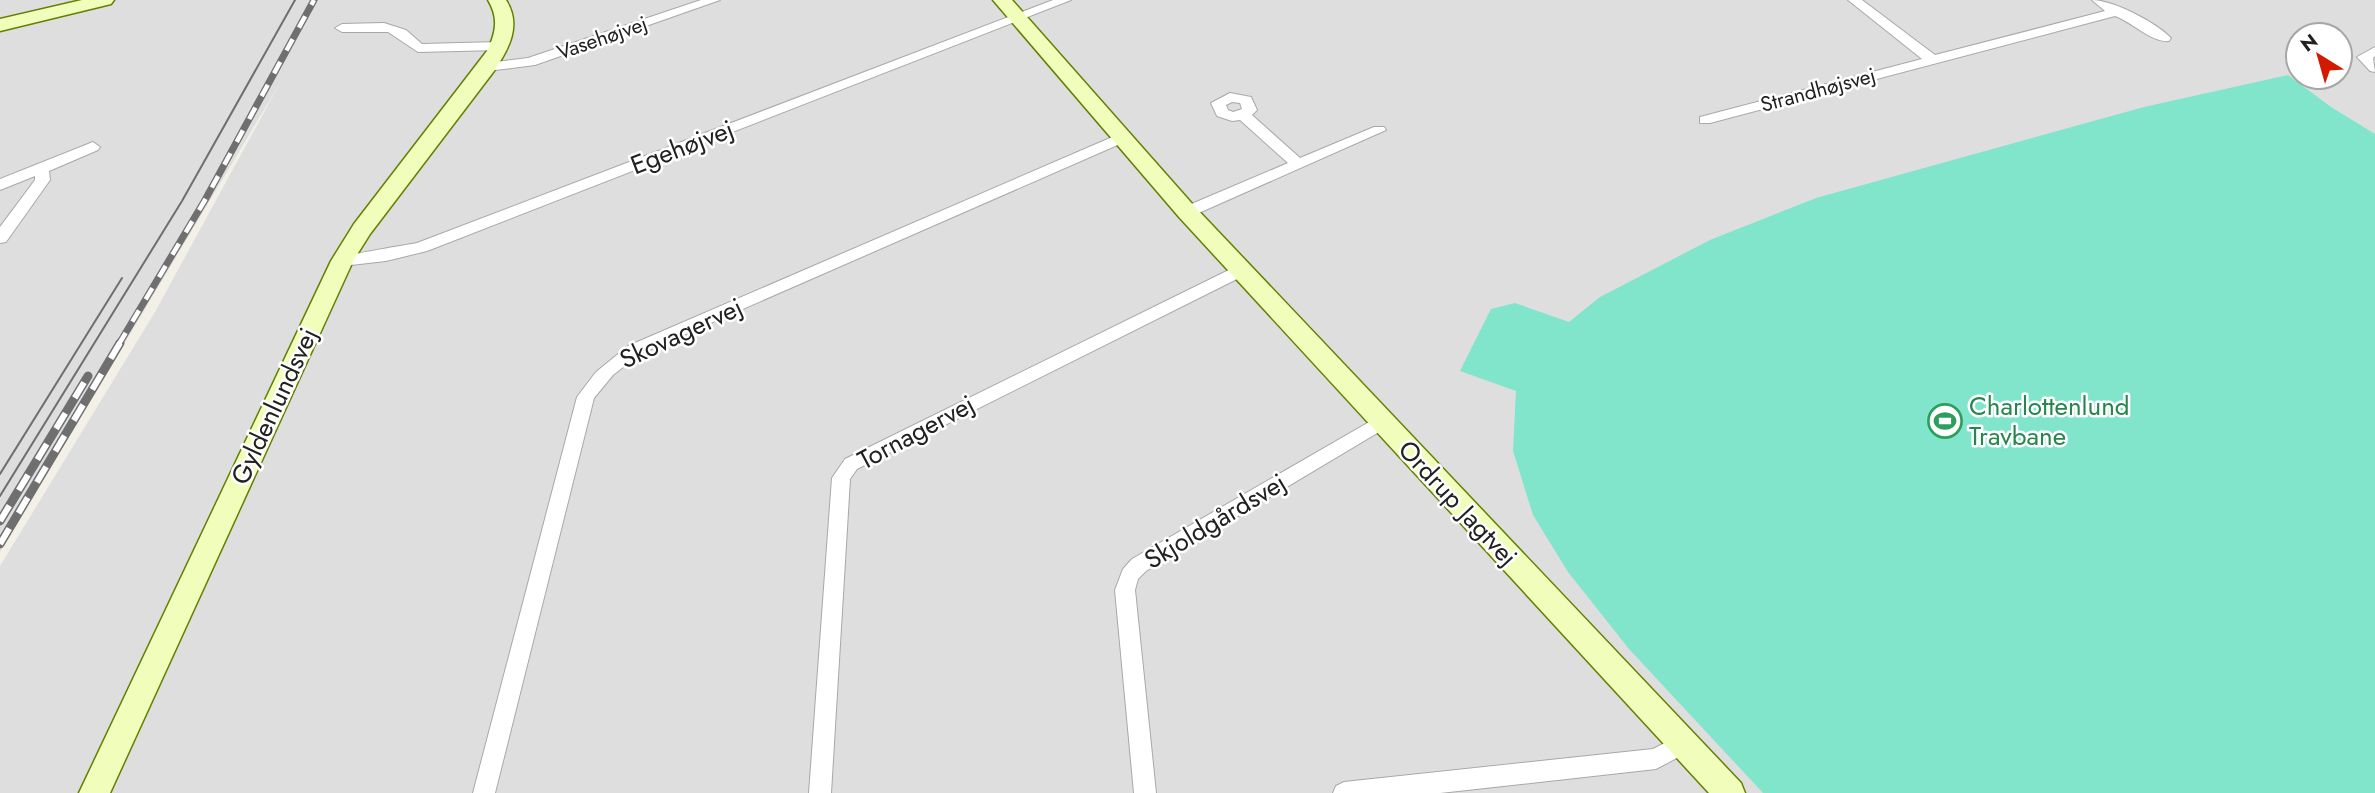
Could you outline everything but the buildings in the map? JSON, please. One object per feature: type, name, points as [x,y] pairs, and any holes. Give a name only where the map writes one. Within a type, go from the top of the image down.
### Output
[{"type":"street","points":[[0,25],[105,0]]},
{"type":"street","name":"Gyldenlundsvej","points":[[94,793],[342,261],[362,229],[487,67],[499,46],[505,32],[506,18],[497,0]]},
{"type":"street","name":"Vasehøjvej","points":[[487,67],[530,62],[714,0]]},
{"type":"street","name":"Ordrup Jagtvej","points":[[1002,0],[1187,212],[1730,793]]},
{"type":"street","points":[[1018,19],[1065,0]]},
{"type":"street","name":"Strandhøjsvej","points":[[1854,0],[1932,60]]},
{"type":"street","points":[[2098,0],[2116,12],[2131,16],[2164,38]]},
{"type":"street","name":"Strandhøjsvej","points":[[1705,120],[2116,12]]},
{"type":"street","name":"Egehøjvej","points":[[342,261],[386,256],[421,247],[1018,19]]},
{"type":"street","points":[[342,27],[378,26],[406,33],[418,48],[499,46]]},
{"type":"street","points":[[2375,51],[2364,57],[2375,68]]},
{"type":"street","points":[[1243,115],[1299,165]]},
{"type":"street","points":[[1187,212],[1379,130]]},
{"type":"street","name":"Skovagervej","points":[[484,793],[586,397],[597,379],[614,363],[635,350],[1124,137]]},
{"type":"street","points":[[0,185],[93,147]]},
{"type":"street","points":[[0,238],[43,180],[41,169]]},
{"type":"street","name":"Tornagervej","points":[[820,793],[841,478],[851,464],[1241,270]]},
{"type":"street","name":"Skjoldgårdsvej","points":[[1145,793],[1125,590],[1130,575],[1139,565],[1383,422]]},
{"type":"street","points":[[1344,793],[1656,759],[1684,743]]},
{"type":"shaded area","points":[[0,0],[2375,0],[2375,793],[0,793],[0,566],[155,312],[280,83],[0,552]]},
{"type":"green space","name":"Charlottenlund Travbane","points":[[2284,76],[2284,91],[2310,91],[2375,134],[2375,793],[1763,793],[1629,649],[1568,572],[1533,515],[1513,451],[1516,391],[1460,371],[1491,309],[1515,303],[1569,322],[1600,297],[1710,240],[1816,198],[2144,107]]},
{"type":"tram line","points":[[0,496],[182,201],[295,0]]},
{"type":"tram line","points":[[0,474],[122,278]]},
{"type":"railway","points":[[119,344],[205,200],[314,0]]},
{"type":"railway","points":[[0,544],[120,343]]},
{"type":"railway","points":[[0,521],[88,376]]},
{"type":"place","name":"Charlottenlund Travbane","points":[[1945,421]]}]
